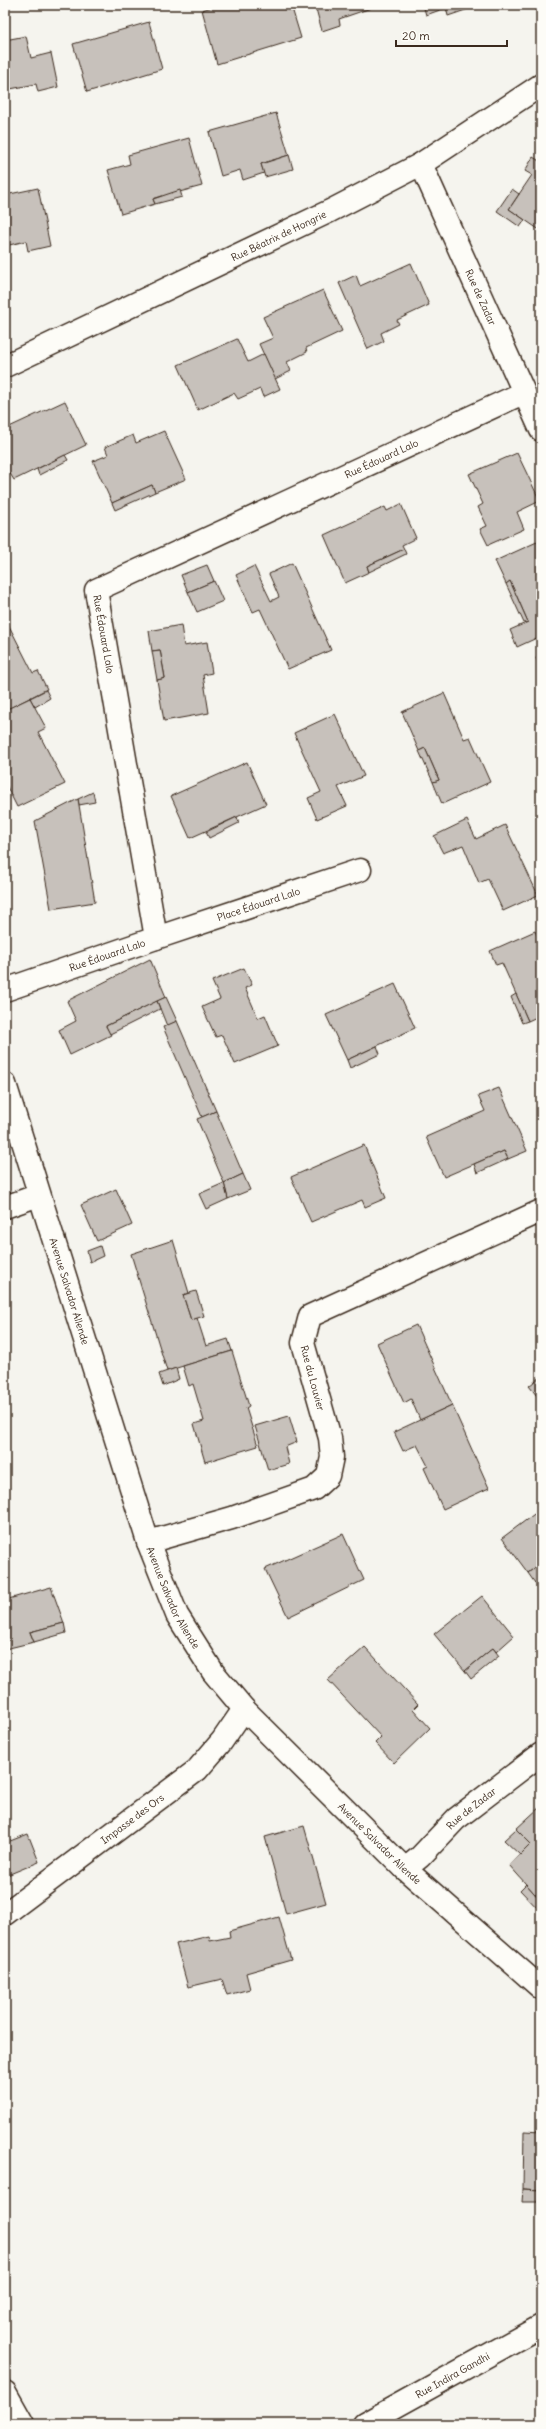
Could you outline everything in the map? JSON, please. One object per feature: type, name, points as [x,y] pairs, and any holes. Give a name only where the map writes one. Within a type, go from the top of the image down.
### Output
[{"type":"street","name":"Rue Béatrix de Hongrie","points":[[5,366],[330,211],[421,164],[541,86]]},
{"type":"street","name":"Rue de Zadar","points":[[421,164],[523,393],[540,425]]},
{"type":"street","name":"Rue Édouard Lalo","points":[[5,990],[156,938],[96,590],[523,393]]},
{"type":"street","name":"Place Édouard Lalo","points":[[156,938],[360,870]]},
{"type":"street","name":"Avenue Salvador Allende","points":[[5,1084],[148,1542],[177,1616],[213,1672],[244,1708],[405,1869],[541,1988]]},
{"type":"street","points":[[5,1207],[39,1195]]},
{"type":"street","name":"Rue du Louvier","points":[[148,1542],[232,1518],[314,1489],[328,1476],[332,1457],[330,1438],[303,1343],[310,1316],[541,1211]]},
{"type":"street","name":"Impasse des Ors","points":[[5,1914],[198,1770],[222,1740],[244,1708]]},
{"type":"street","name":"Rue de Zadar","points":[[405,1869],[420,1857],[456,1819],[541,1754]]},
{"type":"street","name":"Rue Indira Gandhi","points":[[364,2424],[541,2326]]},
{"type":"street","points":[[5,2392],[23,2424]]},
{"type":"building","points":[[219,5],[291,5],[301,38],[217,64],[202,10]]},
{"type":"building","points":[[315,5],[371,5],[371,8],[339,19],[340,25],[322,31]]},
{"type":"building","points":[[423,5],[454,5],[426,15]]},
{"type":"building","points":[[454,5],[480,5],[448,16],[446,7]]},
{"type":"building","points":[[149,22],[162,69],[87,92],[73,44]]},
{"type":"building","points":[[26,36],[31,58],[51,53],[58,87],[38,92],[36,84],[5,90],[5,40]]},
{"type":"building","points":[[276,113],[289,155],[261,164],[264,173],[243,180],[240,170],[221,176],[209,132]]},
{"type":"building","points":[[189,138],[202,186],[153,199],[155,204],[121,214],[108,170],[130,164],[128,155]]},
{"type":"building","points":[[289,155],[293,169],[265,177],[261,164]]},
{"type":"building","points":[[533,157],[541,162],[541,231],[509,209],[532,175],[525,171]]},
{"type":"building","points":[[38,188],[50,246],[28,251],[26,241],[5,246],[5,195]]},
{"type":"building","points":[[512,189],[519,194],[509,209],[525,220],[520,227],[497,211]]},
{"type":"building","points":[[180,190],[182,197],[155,204],[153,199]]},
{"type":"building","points":[[411,263],[429,305],[397,320],[399,324],[381,333],[384,341],[368,349],[339,283],[356,275],[360,286]]},
{"type":"building","points":[[323,290],[342,331],[306,348],[307,352],[287,362],[291,371],[275,379],[259,344],[273,338],[263,317]]},
{"type":"building","points":[[237,339],[248,362],[264,354],[280,389],[263,397],[260,389],[238,399],[234,393],[198,410],[178,365]]},
{"type":"building","points":[[65,401],[86,445],[14,480],[9,472],[5,474],[5,429]]},
{"type":"building","points":[[164,431],[186,479],[155,492],[152,485],[112,503],[93,461],[108,455],[105,447],[133,435],[136,443]]},
{"type":"building","points":[[517,453],[540,501],[517,512],[524,529],[488,545],[480,529],[487,526],[478,507],[483,504],[469,474]]},
{"type":"building","points":[[65,455],[68,460],[39,475],[37,469]]},
{"type":"building","points":[[152,485],[155,492],[115,510],[112,503]]},
{"type":"building","points":[[401,504],[416,538],[402,545],[404,549],[367,566],[369,572],[345,583],[324,535],[385,507],[387,511]]},
{"type":"building","points":[[539,541],[541,636],[517,647],[510,630],[528,622],[510,581],[506,584],[495,561]]},
{"type":"building","points":[[404,549],[406,554],[369,572],[367,566]]},
{"type":"building","points":[[292,563],[331,650],[288,669],[260,609],[253,612],[236,575],[254,566],[271,601],[279,597],[269,574]]},
{"type":"building","points":[[207,565],[214,581],[188,592],[181,575]]},
{"type":"building","points":[[214,581],[223,601],[197,612],[188,592]]},
{"type":"building","points":[[510,581],[528,622],[524,623],[506,584]]},
{"type":"building","points":[[5,618],[33,673],[38,671],[47,689],[6,710]]},
{"type":"building","points":[[181,625],[184,646],[207,642],[212,673],[203,675],[209,713],[164,721],[157,680],[165,678],[160,650],[152,651],[149,631]]},
{"type":"building","points":[[160,650],[165,678],[157,680],[152,651]]},
{"type":"building","points":[[541,656],[541,668],[536,658]]},
{"type":"building","points":[[46,690],[50,698],[35,707],[30,698]]},
{"type":"building","points":[[444,693],[464,739],[470,737],[490,782],[442,804],[433,782],[439,780],[425,748],[419,751],[402,712]]},
{"type":"building","points":[[30,698],[46,728],[38,732],[65,784],[17,807],[5,783],[5,710]]},
{"type":"building","points":[[335,714],[364,776],[338,787],[347,806],[317,819],[308,798],[321,792],[294,733]]},
{"type":"building","points":[[425,748],[439,780],[433,782],[419,751]]},
{"type":"building","points":[[247,762],[266,804],[190,838],[171,796]]},
{"type":"building","points":[[93,792],[95,802],[79,805],[78,799]]},
{"type":"building","points":[[78,799],[95,902],[51,909],[35,821]]},
{"type":"building","points":[[237,817],[239,823],[209,838],[206,832]]},
{"type":"building","points":[[467,820],[476,839],[505,825],[538,895],[503,911],[488,879],[479,883],[463,845],[443,853],[434,836]]},
{"type":"building","points":[[535,931],[541,943],[541,1015],[528,1021],[502,963],[496,965],[490,951]]},
{"type":"building","points":[[150,959],[166,997],[106,1026],[111,1035],[70,1055],[59,1030],[76,1021],[67,1001]]},
{"type":"building","points":[[244,968],[252,985],[245,988],[258,1018],[265,1015],[278,1046],[235,1064],[222,1035],[216,1037],[202,1007],[220,999],[212,981]]},
{"type":"building","points":[[395,984],[415,1028],[347,1060],[326,1015]]},
{"type":"building","points":[[516,994],[528,1021],[522,1023],[511,997]]},
{"type":"building","points":[[166,997],[177,1021],[167,1026],[157,1001]]},
{"type":"building","points":[[157,1001],[160,1009],[110,1034],[106,1026]]},
{"type":"building","points":[[177,1021],[216,1111],[202,1117],[163,1027]]},
{"type":"building","points":[[377,1046],[380,1054],[350,1068],[347,1060]]},
{"type":"building","points":[[499,1088],[527,1151],[508,1159],[504,1151],[444,1177],[426,1137],[485,1111],[478,1096]]},
{"type":"building","points":[[216,1111],[243,1174],[224,1183],[197,1119]]},
{"type":"building","points":[[364,1145],[386,1198],[365,1207],[362,1200],[311,1222],[291,1177]]},
{"type":"building","points":[[504,1151],[508,1159],[477,1173],[474,1164]]},
{"type":"building","points":[[243,1174],[250,1190],[228,1199],[224,1183]]},
{"type":"building","points":[[224,1183],[228,1199],[206,1209],[199,1194]]},
{"type":"building","points":[[116,1189],[132,1225],[97,1241],[81,1205]]},
{"type":"building","points":[[173,1240],[189,1293],[183,1295],[191,1320],[197,1318],[206,1346],[228,1339],[232,1351],[167,1371],[131,1254]]},
{"type":"building","points":[[100,1246],[103,1256],[90,1262],[87,1251]]},
{"type":"building","points":[[196,1291],[204,1316],[191,1320],[183,1295]]},
{"type":"building","points":[[416,1325],[452,1405],[420,1420],[411,1399],[404,1403],[377,1343]]},
{"type":"building","points":[[232,1351],[249,1406],[246,1408],[258,1446],[205,1462],[194,1424],[204,1421],[193,1384],[189,1386],[183,1366]]},
{"type":"building","points":[[5,1364],[9,1378],[5,1379]]},
{"type":"building","points":[[176,1368],[179,1379],[163,1386],[159,1374]]},
{"type":"building","points":[[541,1376],[541,1401],[529,1386]]},
{"type":"building","points":[[452,1405],[489,1488],[443,1509],[424,1468],[428,1466],[417,1445],[403,1451],[394,1432]]},
{"type":"building","points":[[289,1416],[297,1442],[285,1447],[289,1464],[268,1470],[255,1426]]},
{"type":"building","points":[[541,1509],[541,1563],[528,1573],[502,1538]]},
{"type":"building","points":[[343,1534],[364,1580],[288,1617],[265,1569]]},
{"type":"building","points":[[541,1563],[541,1578],[535,1583],[528,1573]]},
{"type":"building","points":[[51,1587],[64,1623],[30,1632],[34,1642],[5,1649],[5,1600]]},
{"type":"building","points":[[482,1596],[514,1636],[496,1652],[493,1648],[465,1671],[434,1634]]},
{"type":"building","points":[[64,1623],[66,1633],[34,1642],[30,1632]]},
{"type":"building","points":[[365,1647],[418,1704],[413,1709],[430,1728],[394,1763],[375,1743],[381,1737],[328,1680]]},
{"type":"building","points":[[493,1648],[499,1656],[471,1679],[465,1671]]},
{"type":"building","points":[[540,1807],[541,1901],[509,1865],[531,1844],[516,1829]]},
{"type":"building","points":[[304,1826],[326,1903],[286,1914],[265,1837]]},
{"type":"building","points":[[516,1829],[531,1844],[520,1855],[504,1840]]},
{"type":"building","points":[[28,1834],[39,1862],[5,1876],[5,1843]]},
{"type":"building","points":[[526,1884],[541,1901],[541,1912],[520,1890]]},
{"type":"building","points":[[279,1917],[291,1960],[246,1973],[250,1989],[227,1995],[222,1979],[188,1987],[176,1944],[209,1936],[210,1941],[230,1937],[229,1931]]},
{"type":"building","points":[[524,2131],[541,2132],[541,2190],[523,2189]]},
{"type":"building","points":[[523,2189],[541,2190],[541,2202],[522,2202]]}]
